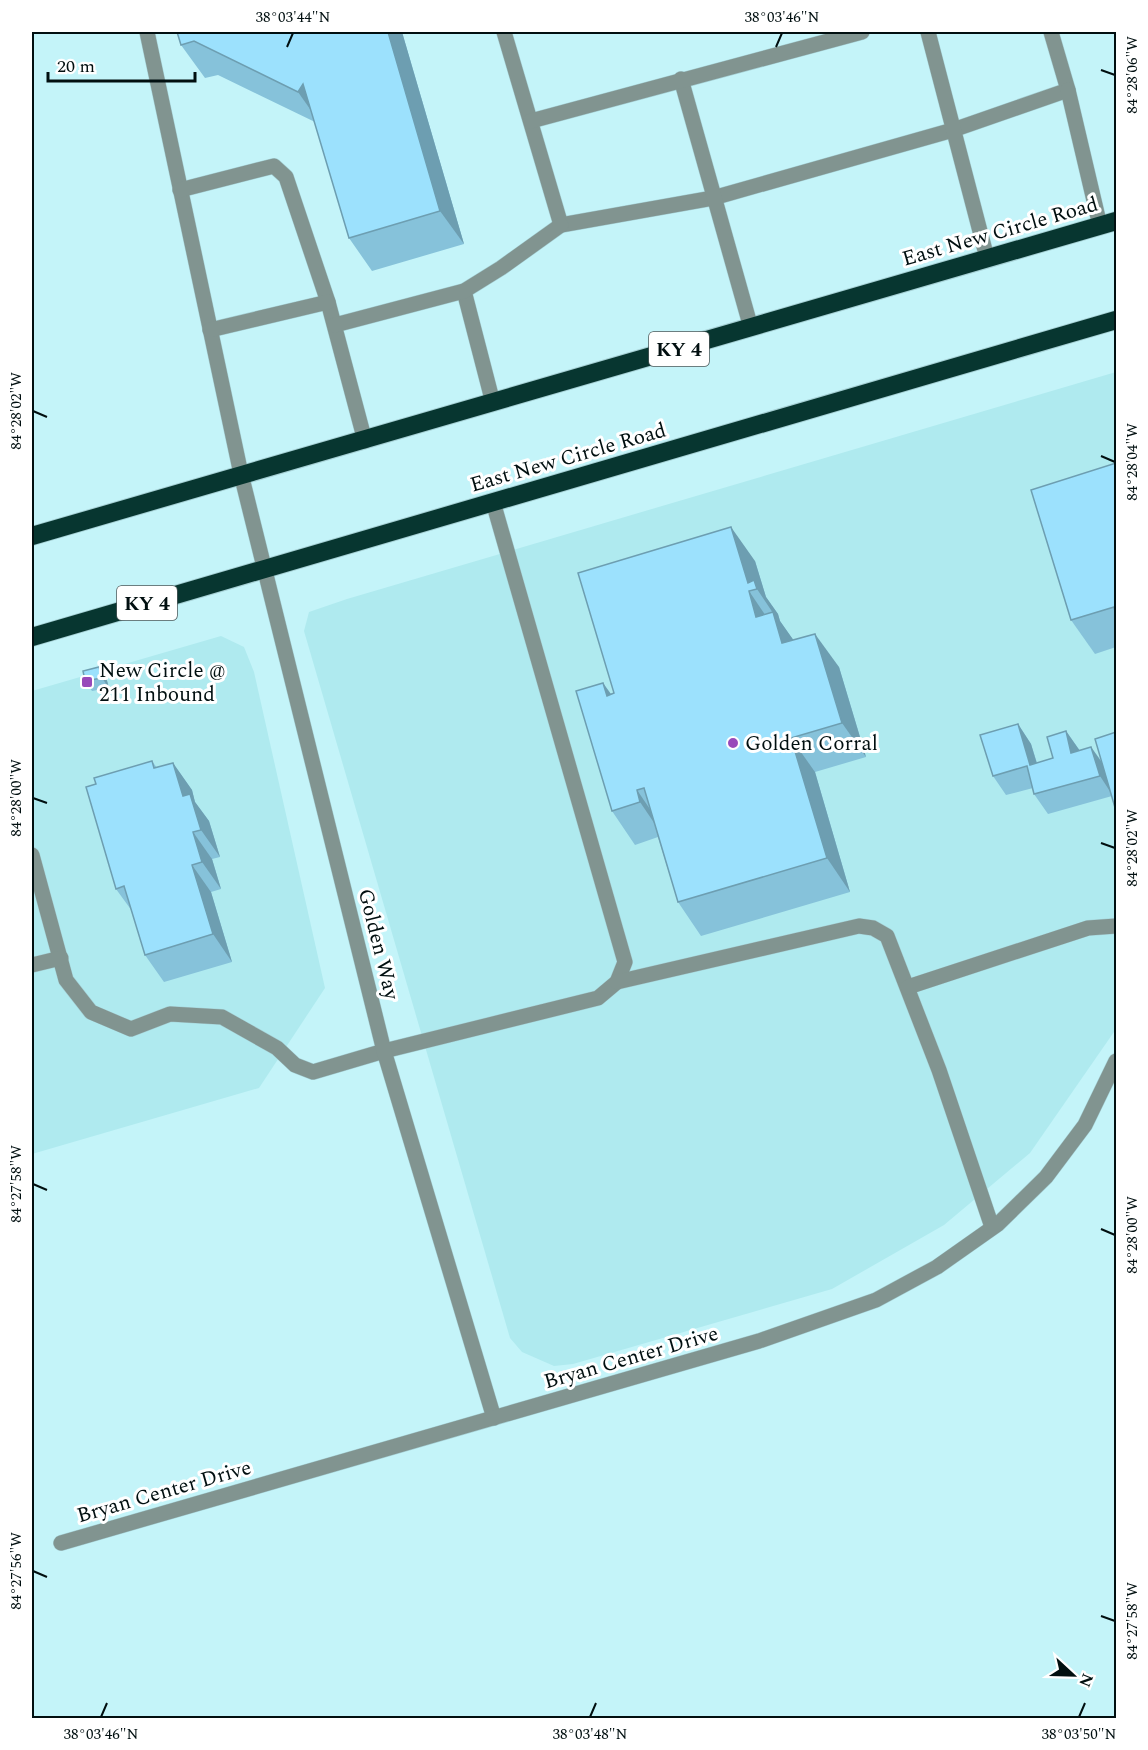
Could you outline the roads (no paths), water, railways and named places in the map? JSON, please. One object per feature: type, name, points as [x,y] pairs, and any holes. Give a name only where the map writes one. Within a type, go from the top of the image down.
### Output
[{"type":"highway","name":"East New Circle Road","points":[[32,536],[1108,224]]},
{"type":"highway","name":"East New Circle Road","points":[[32,637],[1116,320]]},
{"type":"street","name":"Golden Way","points":[[147,32],[263,569],[384,1051],[494,1418]]},
{"type":"street","points":[[504,32],[561,225]]},
{"type":"street","points":[[531,121],[862,32]]},
{"type":"street","points":[[928,32],[987,258]]},
{"type":"street","points":[[1051,32],[1108,224]]},
{"type":"street","points":[[681,79],[751,328]]},
{"type":"street","points":[[335,325],[464,291],[561,225],[713,198],[953,130],[1068,90]]},
{"type":"street","points":[[180,190],[274,166],[286,177],[335,325],[365,441]]},
{"type":"street","points":[[464,291],[493,403]]},
{"type":"street","points":[[210,330],[328,302]]},
{"type":"street","points":[[32,855],[66,980],[92,1012],[131,1029],[171,1014],[222,1017],[277,1048],[295,1065],[314,1072],[384,1051],[598,999],[617,982],[625,962],[493,502]]},
{"type":"street","points":[[617,982],[859,926],[873,928],[887,936],[939,1070],[992,1227]]},
{"type":"street","points":[[908,987],[1088,928],[1116,926]]},
{"type":"street","points":[[32,965],[61,958]]},
{"type":"street","name":"Bryan Center Drive","points":[[61,1543],[759,1341],[876,1300],[937,1267],[992,1227],[1046,1177],[1085,1125],[1116,1061]]},
{"type":"place","name":"New Circle @ 211 Inbound","points":[[87,682]]},
{"type":"place","name":"Golden Corral","points":[[733,743]]}]
